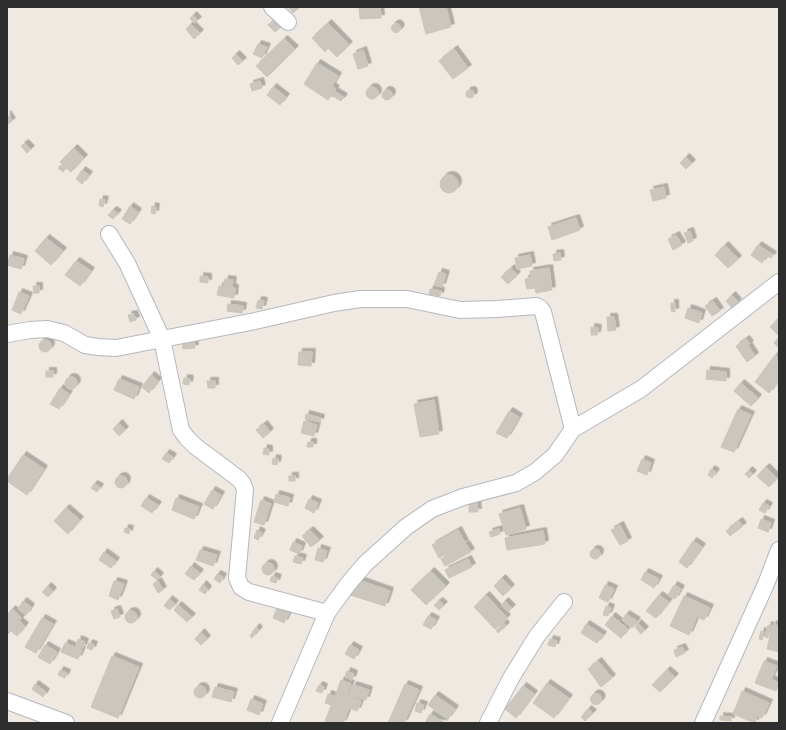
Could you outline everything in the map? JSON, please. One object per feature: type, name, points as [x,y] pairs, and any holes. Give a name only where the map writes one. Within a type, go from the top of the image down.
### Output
[{"type":"street","points":[[272,7],[288,22]]},
{"type":"street","points":[[109,234],[127,263],[162,339],[182,430],[195,446],[239,479],[243,484],[245,490],[237,578],[241,587],[249,592],[327,613]]},
{"type":"street","points":[[280,723],[327,613],[364,564],[406,528],[432,509],[463,497],[516,483],[535,472],[555,455],[572,429],[641,389],[779,282]]},
{"type":"street","points":[[7,334],[47,329],[64,333],[85,344],[98,347],[116,348],[360,299],[406,299],[460,310],[536,306],[543,312],[572,429]]},
{"type":"street","points":[[703,723],[772,587],[779,550]]},
{"type":"street","points":[[488,723],[511,678],[537,636],[564,602]]},
{"type":"street","points":[[7,701],[66,723]]},
{"type":"building","points":[[288,7],[300,7],[293,13]]},
{"type":"building","points":[[359,7],[380,7],[381,18],[360,19]]},
{"type":"building","points":[[419,7],[446,7],[451,27],[426,34]]},
{"type":"building","points":[[193,15],[198,20],[195,23],[190,19]]},
{"type":"building","points":[[276,18],[283,25],[275,32],[268,25]]},
{"type":"building","points":[[328,23],[349,45],[337,57],[328,48],[325,52],[312,38]]},
{"type":"building","points":[[191,24],[200,33],[194,39],[186,29]]},
{"type":"building","points":[[394,24],[398,24],[400,28],[398,32],[394,32],[392,30],[392,26]]},
{"type":"building","points":[[284,39],[295,49],[267,77],[256,66]]},
{"type":"building","points":[[258,44],[267,47],[262,58],[253,54]]},
{"type":"building","points":[[454,49],[468,68],[453,79],[439,61]]},
{"type":"building","points":[[363,50],[368,66],[358,69],[353,54]]},
{"type":"building","points":[[236,54],[243,61],[238,65],[232,58]]},
{"type":"building","points":[[317,63],[338,76],[332,86],[336,89],[334,91],[344,97],[341,101],[331,95],[328,100],[304,84]]},
{"type":"building","points":[[260,81],[262,88],[252,91],[250,84]]},
{"type":"building","points":[[273,87],[286,97],[280,105],[267,95]]},
{"type":"building","points":[[372,87],[376,89],[378,93],[376,97],[372,99],[368,97],[366,93],[368,89]]},
{"type":"building","points":[[385,90],[389,90],[392,95],[389,100],[385,100],[382,97],[382,93]]},
{"type":"building","points":[[468,90],[472,90],[474,94],[472,98],[468,98],[466,96],[466,92]]},
{"type":"building","points":[[7,114],[12,121],[7,125]]},
{"type":"building","points":[[25,143],[31,149],[27,153],[21,146]]},
{"type":"building","points":[[74,148],[84,158],[71,172],[60,162]]},
{"type":"building","points":[[686,157],[692,163],[686,169],[680,163]]},
{"type":"building","points":[[61,165],[66,168],[63,172],[58,168]]},
{"type":"building","points":[[82,170],[89,175],[82,184],[76,179]]},
{"type":"building","points":[[449,175],[455,178],[458,184],[455,190],[449,193],[443,190],[440,184],[443,178]]},
{"type":"building","points":[[664,187],[666,198],[653,201],[650,190]]},
{"type":"building","points":[[100,199],[105,200],[103,207],[99,206]]},
{"type":"building","points":[[130,206],[138,212],[130,224],[122,219]]},
{"type":"building","points":[[152,206],[156,207],[155,214],[151,213]]},
{"type":"building","points":[[113,210],[118,213],[113,219],[108,215]]},
{"type":"building","points":[[576,218],[580,230],[552,240],[548,227]]},
{"type":"building","points":[[690,231],[693,241],[688,243],[684,233]]},
{"type":"building","points":[[676,235],[682,245],[673,250],[668,239]]},
{"type":"building","points":[[46,238],[63,251],[51,265],[35,251]]},
{"type":"building","points":[[725,245],[738,259],[728,268],[715,255]]},
{"type":"building","points":[[758,245],[773,255],[771,258],[767,256],[762,263],[751,255]]},
{"type":"building","points":[[560,253],[561,260],[554,261],[553,254]]},
{"type":"building","points":[[10,255],[24,259],[21,269],[7,265]]},
{"type":"building","points":[[530,255],[532,266],[517,269],[515,258]]},
{"type":"building","points":[[76,261],[91,271],[80,286],[65,275]]},
{"type":"building","points":[[511,268],[517,275],[508,284],[501,277]]},
{"type":"building","points":[[549,268],[552,290],[536,293],[535,288],[527,289],[525,279],[531,278],[530,271]]},
{"type":"building","points":[[439,272],[446,274],[442,287],[434,285]]},
{"type":"building","points":[[200,276],[208,277],[208,283],[200,282]]},
{"type":"building","points":[[225,279],[233,280],[232,287],[224,286]]},
{"type":"building","points":[[33,286],[39,286],[39,293],[34,293]]},
{"type":"building","points":[[219,286],[235,288],[234,298],[217,295]]},
{"type":"building","points":[[430,289],[441,291],[440,296],[429,294]]},
{"type":"building","points":[[19,292],[29,296],[21,314],[12,310]]},
{"type":"building","points":[[732,295],[738,302],[732,308],[726,301]]},
{"type":"building","points":[[258,300],[264,301],[262,309],[256,308]]},
{"type":"building","points":[[713,301],[720,311],[712,316],[705,306]]},
{"type":"building","points":[[671,303],[675,303],[675,312],[671,311]]},
{"type":"building","points":[[228,304],[243,306],[242,313],[227,311]]},
{"type":"building","points":[[688,308],[702,313],[699,323],[685,318]]},
{"type":"building","points":[[134,314],[136,320],[130,322],[128,315]]},
{"type":"building","points":[[607,317],[614,317],[616,330],[608,331]]},
{"type":"building","points":[[779,318],[779,334],[778,335],[770,327]]},
{"type":"building","points":[[591,327],[598,328],[597,335],[591,335]]},
{"type":"building","points":[[779,337],[779,348],[774,343]]},
{"type":"building","points":[[746,339],[755,356],[747,362],[736,346]]},
{"type":"building","points":[[45,340],[49,342],[51,346],[49,350],[45,352],[41,350],[39,346],[41,342]]},
{"type":"building","points":[[194,340],[195,348],[183,349],[182,341]]},
{"type":"building","points":[[299,352],[312,352],[311,366],[298,365]]},
{"type":"building","points":[[775,355],[779,358],[779,380],[769,393],[755,382]]},
{"type":"building","points":[[707,370],[726,372],[726,381],[706,379]]},
{"type":"building","points":[[46,371],[53,371],[53,377],[46,377]]},
{"type":"building","points":[[151,375],[158,381],[149,393],[142,387]]},
{"type":"building","points":[[71,377],[75,379],[77,383],[75,387],[71,389],[67,387],[65,383],[67,379]]},
{"type":"building","points":[[184,378],[190,379],[189,385],[183,384]]},
{"type":"building","points":[[119,379],[139,387],[134,399],[114,390]]},
{"type":"building","points":[[207,381],[215,381],[215,388],[208,388]]},
{"type":"building","points":[[741,383],[758,398],[751,406],[734,391]]},
{"type":"building","points":[[60,388],[69,394],[59,409],[50,404]]},
{"type":"building","points":[[434,400],[439,434],[420,437],[414,404]]},
{"type":"building","points":[[738,409],[751,415],[734,452],[721,447]]},
{"type":"building","points":[[509,411],[519,417],[507,438],[496,433]]},
{"type":"building","points":[[306,414],[321,418],[320,422],[305,419]]},
{"type":"building","points":[[304,421],[317,425],[314,436],[301,433]]},
{"type":"building","points":[[119,423],[125,430],[119,436],[113,429]]},
{"type":"building","points":[[264,424],[270,432],[263,438],[256,430]]},
{"type":"building","points":[[308,442],[313,442],[313,447],[307,447]]},
{"type":"building","points":[[264,448],[269,449],[269,455],[263,454]]},
{"type":"building","points":[[166,453],[173,457],[169,463],[162,459]]},
{"type":"building","points":[[23,455],[44,469],[27,495],[7,481]]},
{"type":"building","points":[[273,458],[278,459],[277,465],[272,464]]},
{"type":"building","points":[[642,459],[651,463],[647,475],[637,471]]},
{"type":"building","points":[[766,467],[777,478],[769,487],[757,476]]},
{"type":"building","points":[[711,469],[716,472],[712,478],[708,475]]},
{"type":"building","points":[[749,470],[753,474],[749,478],[745,474]]},
{"type":"building","points":[[121,476],[125,478],[127,482],[125,486],[121,488],[117,486],[115,482],[117,478]]},
{"type":"building","points":[[289,476],[295,476],[295,481],[289,481]]},
{"type":"building","points":[[94,484],[100,487],[97,492],[91,488]]},
{"type":"building","points":[[212,490],[221,495],[213,509],[204,504]]},
{"type":"building","points":[[276,494],[290,498],[288,506],[274,502]]},
{"type":"building","points":[[146,498],[158,505],[152,513],[141,506]]},
{"type":"building","points":[[176,498],[199,507],[194,519],[172,510]]},
{"type":"building","points":[[309,499],[318,503],[314,513],[305,508]]},
{"type":"building","points":[[261,500],[271,504],[264,525],[254,522]]},
{"type":"building","points":[[477,502],[478,512],[469,512],[469,503]]},
{"type":"building","points":[[763,503],[769,506],[765,513],[759,510]]},
{"type":"building","points":[[66,508],[80,520],[68,534],[54,521]]},
{"type":"building","points":[[520,508],[526,529],[506,535],[499,514]]},
{"type":"building","points":[[761,519],[771,523],[768,532],[758,528]]},
{"type":"building","points":[[739,521],[743,526],[730,536],[726,531]]},
{"type":"building","points":[[620,525],[628,541],[620,545],[611,530]]},
{"type":"building","points":[[125,528],[130,529],[129,534],[124,532]]},
{"type":"building","points":[[499,529],[500,534],[491,537],[489,532]]},
{"type":"building","points":[[257,530],[262,533],[258,540],[254,538]]},
{"type":"building","points":[[310,530],[320,540],[311,547],[302,536]]},
{"type":"building","points":[[458,530],[465,543],[439,558],[432,545]]},
{"type":"building","points":[[543,531],[545,544],[507,550],[505,538]]},
{"type":"building","points":[[693,541],[702,547],[687,568],[679,562]]},
{"type":"building","points":[[293,542],[302,546],[299,554],[290,550]]},
{"type":"building","points":[[466,544],[471,552],[445,566],[441,559]]},
{"type":"building","points":[[318,548],[327,551],[323,562],[315,560]]},
{"type":"building","points":[[593,549],[597,549],[599,550],[599,558],[593,559],[590,556],[590,552]]},
{"type":"building","points":[[200,550],[217,555],[213,566],[196,560]]},
{"type":"building","points":[[104,552],[116,561],[111,568],[99,560]]},
{"type":"building","points":[[295,556],[303,558],[301,564],[293,562]]},
{"type":"building","points":[[468,559],[472,567],[449,578],[445,570]]},
{"type":"building","points":[[268,563],[272,565],[274,569],[272,573],[268,575],[264,573],[262,569],[264,565]]},
{"type":"building","points":[[191,566],[200,573],[194,580],[185,574]]},
{"type":"building","points":[[154,571],[160,576],[157,580],[151,575]]},
{"type":"building","points":[[431,571],[446,586],[426,605],[411,590]]},
{"type":"building","points":[[645,572],[659,579],[654,588],[641,580]]},
{"type":"building","points":[[217,574],[223,577],[220,583],[214,579]]},
{"type":"building","points":[[272,576],[278,578],[276,583],[270,581]]},
{"type":"building","points":[[502,578],[511,588],[503,596],[494,586]]},
{"type":"building","points":[[356,579],[390,591],[385,606],[350,595]]},
{"type":"building","points":[[114,581],[124,584],[118,600],[109,596]]},
{"type":"building","points":[[158,581],[163,590],[158,593],[153,584]]},
{"type":"building","points":[[203,584],[208,589],[205,594],[199,590]]},
{"type":"building","points":[[605,585],[614,589],[608,602],[599,598]]},
{"type":"building","points":[[674,585],[681,589],[675,599],[668,595]]},
{"type":"building","points":[[48,586],[53,591],[48,597],[42,592]]},
{"type":"building","points":[[486,595],[507,618],[495,629],[474,607]]},
{"type":"building","points":[[659,595],[669,602],[656,618],[646,611]]},
{"type":"building","points":[[684,596],[710,608],[704,620],[697,617],[689,635],[670,626]]},
{"type":"building","points":[[169,599],[175,604],[170,610],[164,606]]},
{"type":"building","points":[[23,601],[31,607],[26,615],[18,609]]},
{"type":"building","points":[[439,601],[444,605],[439,610],[434,605]]},
{"type":"building","points":[[505,601],[512,608],[508,612],[501,605]]},
{"type":"building","points":[[178,605],[192,617],[187,622],[174,610]]},
{"type":"building","points":[[606,606],[611,608],[608,616],[603,615]]},
{"type":"building","points":[[277,608],[289,613],[284,623],[273,618]]},
{"type":"building","points":[[12,609],[22,618],[19,621],[25,626],[17,636],[11,631],[7,635],[7,615]]},
{"type":"building","points":[[117,609],[120,617],[114,619],[111,611]]},
{"type":"building","points":[[131,611],[135,613],[137,617],[135,621],[131,623],[127,621],[125,617],[127,613]]},
{"type":"building","points":[[626,614],[637,621],[632,628],[622,620]]},
{"type":"building","points":[[428,616],[436,620],[431,629],[423,625]]},
{"type":"building","points":[[612,616],[628,629],[621,638],[605,625]]},
{"type":"building","points":[[42,618],[53,624],[36,653],[25,647]]},
{"type":"building","points":[[504,623],[506,626],[498,633],[496,630]]},
{"type":"building","points":[[638,623],[645,630],[641,634],[635,627]]},
{"type":"building","points":[[586,624],[603,635],[597,643],[581,633]]},
{"type":"building","points":[[773,624],[779,626],[779,652],[767,649]]},
{"type":"building","points":[[768,625],[771,626],[768,638],[765,637]]},
{"type":"building","points":[[256,627],[259,630],[252,638],[250,636]]},
{"type":"building","points":[[761,631],[764,632],[762,640],[759,639]]},
{"type":"building","points":[[201,632],[207,639],[201,645],[195,639]]},
{"type":"building","points":[[78,639],[85,642],[83,648],[76,646]]},
{"type":"building","points":[[550,639],[557,641],[555,647],[548,645]]},
{"type":"building","points":[[65,643],[82,650],[78,659],[61,652]]},
{"type":"building","points":[[89,643],[94,645],[92,650],[87,648]]},
{"type":"building","points":[[45,645],[57,652],[50,664],[38,657]]},
{"type":"building","points":[[350,645],[359,650],[354,659],[345,654]]},
{"type":"building","points":[[682,647],[685,653],[676,657],[674,650]]},
{"type":"building","points":[[112,656],[139,667],[118,718],[91,707]]},
{"type":"building","points":[[598,661],[612,678],[601,687],[588,669]]},
{"type":"building","points":[[764,661],[777,666],[771,679],[779,683],[776,691],[755,683]]},
{"type":"building","points":[[60,670],[67,673],[65,678],[58,675]]},
{"type":"building","points":[[667,670],[675,677],[660,692],[652,685]]},
{"type":"building","points":[[347,671],[354,674],[352,680],[345,677]]},
{"type":"building","points":[[341,680],[351,684],[347,694],[337,691]]},
{"type":"building","points":[[547,683],[569,698],[554,718],[533,703]]},
{"type":"building","points":[[35,684],[46,692],[43,697],[32,689]]},
{"type":"building","points":[[405,684],[419,690],[404,723],[388,723]]},
{"type":"building","points":[[319,685],[324,687],[322,693],[316,691]]},
{"type":"building","points":[[353,685],[369,690],[366,700],[349,695]]},
{"type":"building","points":[[200,686],[204,688],[206,692],[204,696],[200,698],[196,696],[194,692],[196,688]]},
{"type":"building","points":[[523,686],[534,694],[516,718],[505,709]]},
{"type":"building","points":[[215,687],[234,692],[231,702],[212,697]]},
{"type":"building","points":[[337,691],[361,701],[357,711],[349,708],[343,723],[330,723],[325,721]]},
{"type":"building","points":[[742,691],[769,703],[762,718],[736,707]]},
{"type":"building","points":[[328,694],[334,696],[331,705],[325,703]]},
{"type":"building","points":[[594,694],[598,694],[600,695],[600,703],[594,704],[591,701],[591,697]]},
{"type":"building","points":[[435,695],[455,709],[448,719],[428,705]]},
{"type":"building","points":[[251,699],[263,704],[259,715],[247,710]]},
{"type":"building","points":[[417,703],[424,705],[421,713],[415,711]]},
{"type":"building","points":[[735,708],[757,717],[755,723],[733,714]]},
{"type":"building","points":[[588,709],[593,713],[585,721],[581,717]]},
{"type":"building","points":[[430,714],[445,723],[425,723]]},
{"type":"building","points":[[720,716],[731,717],[731,721],[720,720]]}]
